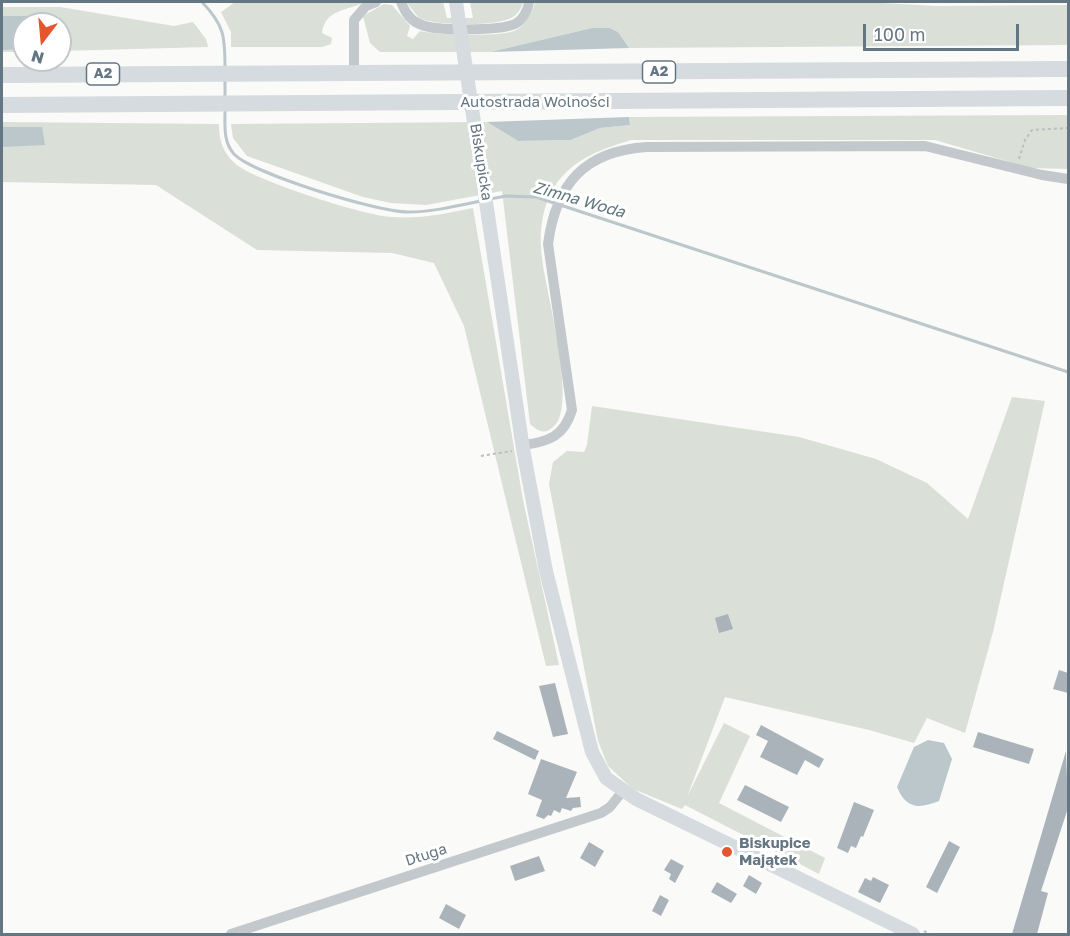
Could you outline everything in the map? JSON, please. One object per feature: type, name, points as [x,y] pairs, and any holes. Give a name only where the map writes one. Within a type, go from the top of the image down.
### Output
[{"type":"highway","name":"Autostrada Wolności","points":[[2,75],[1068,69]]},
{"type":"highway","name":"Autostrada Wolności","points":[[2,105],[1068,98]]},
{"type":"main road","name":"Biskupicka","points":[[456,2],[523,447],[546,571],[577,697],[600,770],[622,792]]},
{"type":"main road","points":[[622,792],[913,934]]},
{"type":"street","points":[[354,73],[354,20],[359,12],[376,2]]},
{"type":"street","points":[[401,2],[407,15],[413,21],[435,28],[499,28],[516,24],[526,13],[530,2]]},
{"type":"street","points":[[523,447],[548,441],[559,435],[572,410],[550,265],[548,244],[550,222],[565,188],[579,171],[597,159],[625,149],[647,147],[925,146],[1068,178]]},
{"type":"street","name":"Długa","points":[[231,934],[601,813],[610,807],[622,792]]},
{"type":"path","points":[[1017,168],[1025,140],[1032,130],[1068,128]]},
{"type":"path","points":[[481,456],[523,447]]},
{"type":"shaded area","points":[[235,2],[365,2],[338,12],[327,19],[322,33],[332,38],[331,44],[322,47],[231,47],[231,32],[221,12]]},
{"type":"shaded area","points":[[406,2],[443,2],[447,18],[473,18],[470,2],[523,2],[513,17],[481,24],[466,24],[427,21],[419,18]]},
{"type":"shaded area","points":[[535,2],[864,2],[936,6],[1068,5],[1068,45],[629,48],[618,32],[610,28],[592,28],[490,52],[380,52],[370,43],[363,16],[384,4],[392,5],[410,26],[407,36],[413,39],[420,31],[495,34],[514,31],[522,26]]},
{"type":"shaded area","points":[[2,7],[60,7],[174,26],[193,22],[206,39],[208,47],[72,51],[72,12],[12,12],[12,52],[2,52]]},
{"type":"shaded area","points":[[2,16],[12,16],[12,50],[2,50]]},
{"type":"shaded area","points":[[592,28],[610,28],[618,32],[629,48],[490,52]]},
{"type":"shaded area","points":[[1068,115],[1068,169],[1030,168],[935,140],[631,140],[584,158],[565,173],[557,183],[547,202],[542,225],[542,258],[558,347],[563,397],[560,416],[553,427],[544,431],[530,424],[502,191],[426,205],[391,203],[363,197],[247,156],[233,138],[231,124],[487,122],[518,141],[571,140],[600,128],[630,125],[629,117]]},
{"type":"shaded area","points":[[629,117],[630,125],[600,128],[571,140],[518,141],[487,122]]},
{"type":"shaded area","points":[[2,122],[219,124],[224,148],[230,158],[240,167],[269,181],[314,197],[360,211],[392,217],[423,217],[473,208],[523,500],[559,665],[546,666],[464,326],[434,263],[392,253],[257,250],[156,185],[2,182]]},
{"type":"shaded area","points":[[2,127],[42,127],[45,145],[2,147]]},
{"type":"shaded area","points":[[1012,397],[1045,401],[993,632],[965,733],[927,718],[914,743],[869,730],[725,697],[687,797],[724,723],[750,736],[719,803],[825,858],[819,874],[685,805],[682,809],[633,789],[608,766],[598,741],[549,484],[553,462],[567,451],[584,452],[592,406],[799,437],[876,459],[927,483],[968,519]]},
{"type":"shaded area","points":[[928,740],[944,743],[952,759],[939,801],[919,806],[905,800],[897,787],[914,747]]},
{"type":"building","points":[[728,614],[733,629],[719,633],[715,618]]},
{"type":"building","points":[[1059,670],[1068,673],[1068,693],[1053,689]]},
{"type":"building","points":[[555,683],[568,734],[553,737],[539,686]]},
{"type":"building","points":[[761,725],[824,759],[819,768],[805,760],[797,775],[760,757],[768,741],[756,735]]},
{"type":"building","points":[[497,731],[539,751],[535,760],[493,739]]},
{"type":"building","points":[[978,732],[1034,749],[1029,764],[973,747]]},
{"type":"building","points":[[1066,751],[1068,808],[1041,891],[1048,893],[1037,934],[1012,934]]},
{"type":"building","points":[[541,759],[577,772],[566,798],[580,797],[581,807],[573,808],[571,811],[562,808],[560,813],[554,810],[551,816],[548,815],[544,819],[536,816],[542,800],[528,794]]},
{"type":"building","points":[[745,785],[789,807],[781,822],[737,800]]},
{"type":"building","points":[[854,802],[874,810],[863,837],[861,836],[856,848],[851,846],[848,853],[837,848]]},
{"type":"building","points":[[949,841],[960,847],[937,893],[926,887]]},
{"type":"building","points":[[589,842],[604,851],[595,867],[580,858]]},
{"type":"building","points":[[539,856],[545,871],[515,881],[510,866]]},
{"type":"building","points":[[671,859],[684,866],[675,883],[669,879],[671,874],[664,870]]},
{"type":"building","points":[[749,875],[762,883],[756,894],[743,886]]},
{"type":"building","points":[[873,877],[889,885],[880,903],[858,892],[865,878],[871,881]]},
{"type":"building","points":[[717,882],[737,894],[731,903],[711,892]]},
{"type":"building","points":[[660,895],[669,900],[661,916],[652,911]]},
{"type":"building","points":[[446,904],[466,915],[459,929],[439,918]]},
{"type":"waterway","name":"Zimna Woda","points":[[202,2],[215,18],[222,32],[225,67]]},
{"type":"waterway","name":"Zimna Woda","points":[[225,80],[225,97]]},
{"type":"waterway","name":"Zimna Woda","points":[[225,110],[226,139],[234,154],[265,172],[316,191],[370,206],[408,212],[435,210],[481,201]]},
{"type":"waterway","name":"Zimna Woda","points":[[490,199],[506,196],[536,197],[1068,372]]},
{"type":"place","name":"Biskupice Majątek","points":[[727,852]]}]
